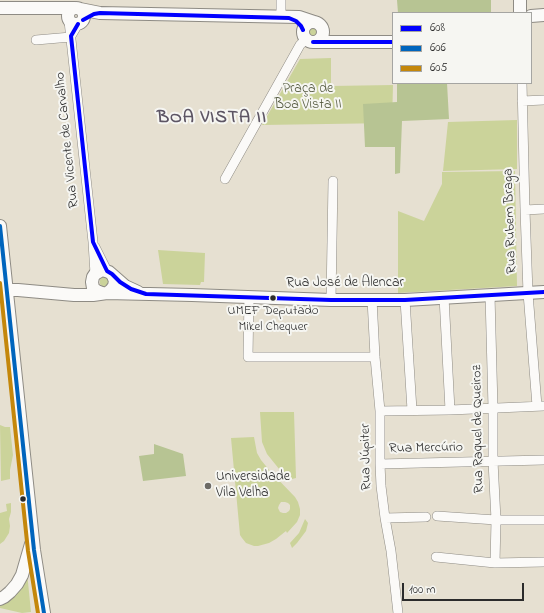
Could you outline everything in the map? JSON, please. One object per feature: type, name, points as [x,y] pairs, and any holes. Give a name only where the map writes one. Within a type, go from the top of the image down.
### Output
[{"type":"street","points":[[281,0],[283,17]]},
{"type":"street","points":[[520,0],[520,12]]},
{"type":"street","points":[[0,8],[56,7],[75,17],[100,12],[299,17],[318,24],[332,36],[341,41],[347,42]]},
{"type":"street","points":[[532,16],[544,15]]},
{"type":"street","name":"Rua Vicente de Carvalho","points":[[75,17],[71,37],[93,242],[102,276]]},
{"type":"street","points":[[283,17],[296,21],[301,26],[307,37],[318,40],[322,35],[323,29],[318,24],[310,22],[307,23],[304,26],[307,37]]},
{"type":"street","points":[[36,40],[71,37]]},
{"type":"street","points":[[307,37],[347,42],[392,42]]},
{"type":"street","points":[[225,179],[300,45],[307,37]]},
{"type":"street","name":"Rua Rubem Braga","points":[[522,84],[528,293],[541,406]]},
{"type":"street","points":[[522,101],[544,100]]},
{"type":"street","points":[[331,300],[333,181]]},
{"type":"street","points":[[525,210],[544,209]]},
{"type":"street","points":[[0,226],[3,291],[32,537],[44,613]]},
{"type":"street","points":[[102,276],[115,281],[111,290],[104,293],[97,292],[93,288],[102,276]]},
{"type":"street","name":"Rua José de Alencar","points":[[66,295],[83,289],[102,276],[146,294]]},
{"type":"street","name":"Rua José de Alencar","points":[[3,291],[18,290],[83,296],[104,293],[331,300],[405,300],[544,292]]},
{"type":"street","name":"Rua Raquel de Queiroz","points":[[490,295],[493,408],[492,461],[496,520],[495,563]]},
{"type":"street","points":[[444,297],[450,410]]},
{"type":"street","points":[[249,298],[248,356],[375,358]]},
{"type":"street","name":"Rua Júpiter","points":[[372,299],[375,358],[380,411],[380,464],[385,518],[391,551],[398,613]]},
{"type":"street","points":[[405,300],[412,410]]},
{"type":"street","points":[[380,411],[541,406]]},
{"type":"street","name":"Rua Mercúrio","points":[[380,464],[544,460]]},
{"type":"street","points":[[437,516],[496,520],[544,520]]},
{"type":"street","points":[[385,518],[426,517]]},
{"type":"street","points":[[0,599],[10,592],[22,575],[29,554],[32,537]]},
{"type":"street","points":[[436,556],[495,563],[544,562]]},
{"type":"green space","points":[[397,0],[491,0],[491,12],[398,12]]},
{"type":"green space","points":[[313,27],[318,32],[313,37],[308,32]]},
{"type":"green space","name":"Praça de Boa Vista II","points":[[331,58],[331,86],[393,85],[392,123],[262,125],[300,59]]},
{"type":"green space","points":[[397,84],[447,84],[449,119],[402,121],[400,173],[395,174],[395,147],[365,147],[363,104],[397,102]]},
{"type":"green space","points":[[517,120],[517,169],[443,171],[448,122]]},
{"type":"green space","points":[[515,171],[517,286],[398,293],[398,211],[424,221],[442,184],[442,172]]},
{"type":"green space","points":[[158,250],[205,253],[204,282],[201,282],[200,285],[163,284]]},
{"type":"green space","points":[[102,275],[114,281],[104,288],[100,284],[100,277]]},
{"type":"green space","points":[[260,412],[294,412],[296,478],[288,480],[267,454],[262,442]]},
{"type":"green space","points":[[0,425],[10,427],[13,455],[10,479],[1,481]]},
{"type":"green space","points":[[254,437],[257,453],[261,460],[298,502],[300,515],[297,522],[287,533],[286,531],[269,543],[254,546],[246,543],[240,535],[231,438]],"holes":[[[281,502],[285,502],[290,505],[290,509],[286,513],[283,513],[280,512],[278,508]]]},
{"type":"green space","points":[[154,444],[183,454],[186,476],[143,481],[139,456],[154,454]]},
{"type":"green space","points":[[11,503],[9,533],[0,544],[0,513],[7,511],[6,504]]},
{"type":"green space","points":[[305,519],[308,523],[306,531],[292,548],[290,543],[299,533]]},
{"type":"green space","points":[[27,572],[31,612],[22,613],[0,608],[0,604]]},
{"type":"transit line","name":"608","points":[[83,20],[94,14],[100,13],[289,18],[296,21],[303,30]]},
{"type":"transit line","name":"608","points":[[78,24],[71,36],[93,242],[107,271],[131,289],[146,294],[331,300],[405,300],[544,292]]},
{"type":"transit line","name":"608","points":[[313,42],[392,42]]},
{"type":"transit line","name":"606","points":[[0,226],[34,550],[44,613]]},
{"type":"transit line","name":"605","points":[[0,283],[28,551],[38,613]]},
{"type":"place","name":"UMEF Deputado Mikel Chequer","points":[[273,298]]},
{"type":"place","name":"Universidade Vila Velha","points":[[208,486]]},
{"type":"district","name":"BOA VISTA II","points":[[212,119]]}]
